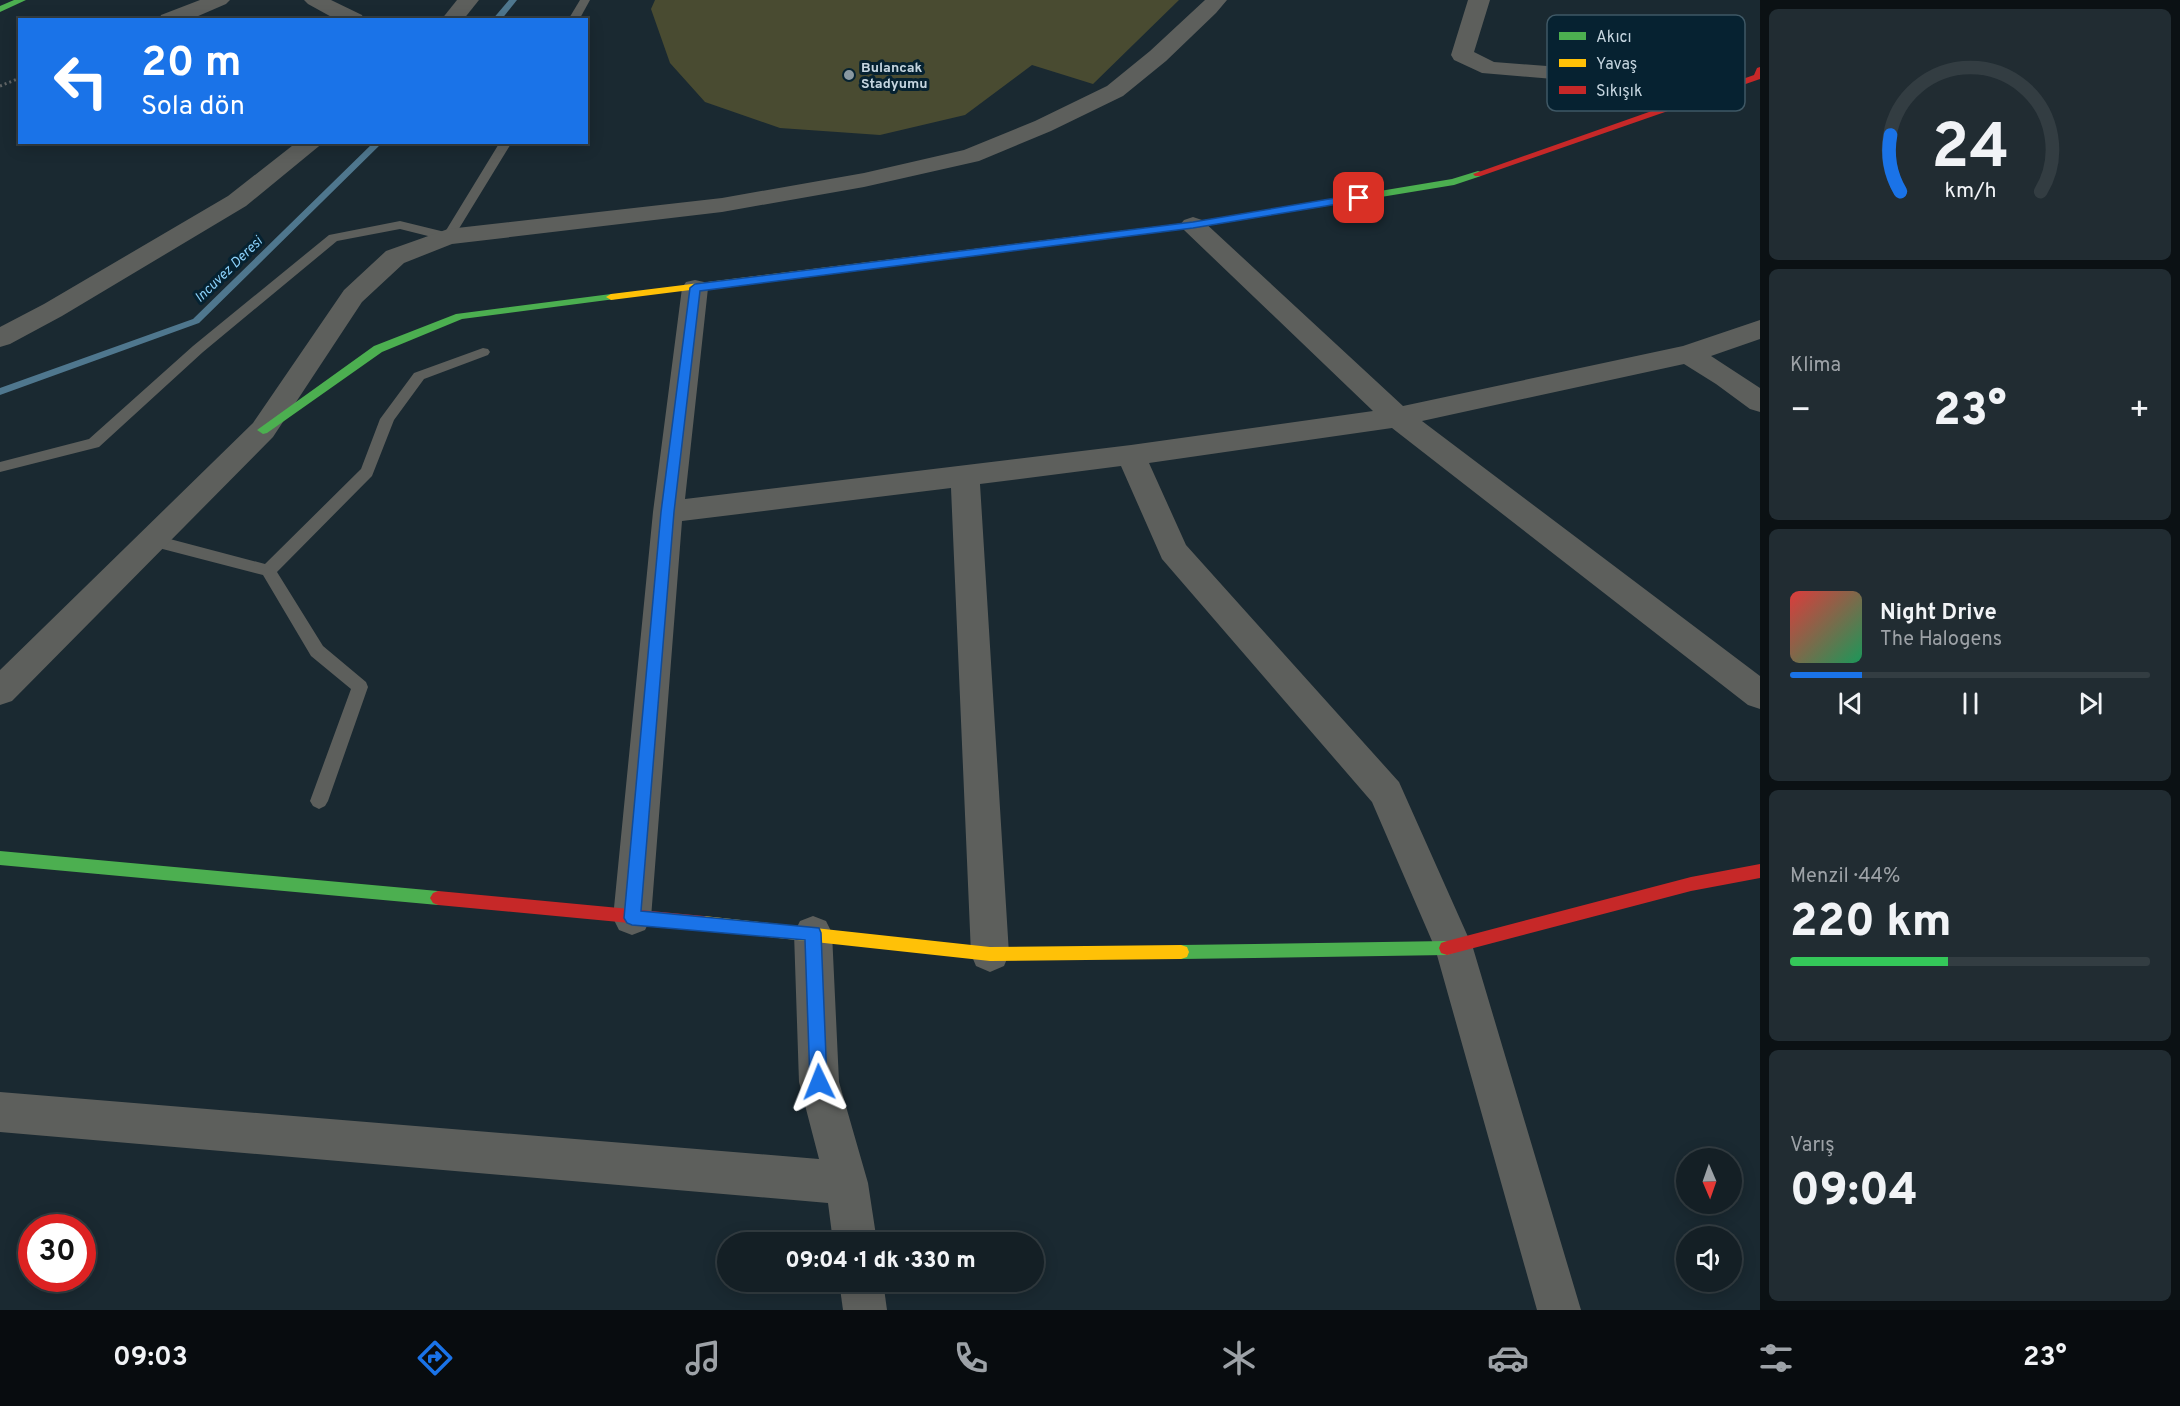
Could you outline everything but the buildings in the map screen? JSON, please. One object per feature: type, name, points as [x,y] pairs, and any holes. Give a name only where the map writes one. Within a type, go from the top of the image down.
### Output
[{"type":"street","points":[[0,9],[22,0]]},
{"type":"street","points":[[174,18],[219,0]]},
{"type":"street","points":[[315,0],[350,18]]},
{"type":"street","points":[[453,18],[468,0]]},
{"type":"street","points":[[263,430],[353,296],[395,257],[448,237],[722,205],[864,180],[971,156],[1043,126],[1115,91],[1158,56],[1209,9],[1215,0]]},
{"type":"street","points":[[1479,0],[1462,55],[1490,68],[1547,73]]},
{"type":"street","points":[[1745,80],[1759,75]]},
{"type":"street","points":[[0,691],[263,430],[378,349],[460,315],[695,288],[1193,225],[1454,182],[1659,111]]},
{"type":"street","points":[[0,338],[53,310],[237,201],[310,144]]},
{"type":"street","points":[[1193,225],[1397,417],[1760,695]]},
{"type":"street","points":[[632,918],[668,512],[695,288]]},
{"type":"street","points":[[668,512],[1131,455],[1397,417],[1688,354],[1760,329]]},
{"type":"street","points":[[1688,354],[1726,377],[1760,402]]},
{"type":"street","points":[[1131,455],[1173,551],[1386,793],[1454,948],[1559,1310]]},
{"type":"street","points":[[965,475],[990,954]]},
{"type":"street","points":[[0,858],[813,933],[990,954],[1454,948],[1691,884],[1760,871]]},
{"type":"street","points":[[813,933],[819,1082],[847,1183],[854,1232]]},
{"type":"street","points":[[0,1112],[847,1183]]},
{"type":"street","points":[[863,1292],[865,1310]]},
{"type":"lane","points":[[574,18],[585,0]]},
{"type":"lane","points":[[0,467],[94,443],[198,349],[333,238],[400,225],[448,237],[505,144]]},
{"type":"lane","points":[[268,571],[367,472],[387,419],[419,376],[483,352]]},
{"type":"lane","points":[[151,540],[268,571],[317,651],[360,687],[319,801]]},
{"type":"path","points":[[0,86],[18,79]]},
{"type":"green space","name":"Bulancak Stadyumu","points":[[655,0],[1179,0],[1093,84],[1032,65],[965,115],[880,135],[780,128],[705,102],[670,63],[651,9]]},
{"type":"waterway","name":"Incuvez Deresi","points":[[498,18],[513,0]]},
{"type":"waterway","name":"Incuvez Deresi","points":[[0,392],[196,321],[377,144]]},
{"type":"traffic: fast","points":[[0,9],[22,0]]},
{"type":"traffic: fast","points":[[1086,238],[1193,225],[1454,182],[1478,174]]},
{"type":"traffic: fast","points":[[263,430],[378,349],[460,316],[611,297]]},
{"type":"traffic: fast","points":[[0,858],[438,898]]},
{"type":"traffic: fast","points":[[1181,952],[1447,948]]},
{"type":"traffic: slow","points":[[611,297],[1086,238]]},
{"type":"traffic: slow","points":[[704,923],[990,954],[1181,952]]},
{"type":"traffic: jam","points":[[1745,82],[1758,77],[1760,70]]},
{"type":"traffic: jam","points":[[1478,174],[1660,111]]},
{"type":"traffic: jam","points":[[1447,948],[1691,884],[1760,871]]},
{"type":"traffic: jam","points":[[438,898],[704,923]]},
{"type":"place","name":"Bulancak Stadyumu","points":[[849,75]]},
{"type":"route","points":[[819,1082],[813,933],[632,918],[668,512],[695,288],[1193,225],[1359,198]]}]
